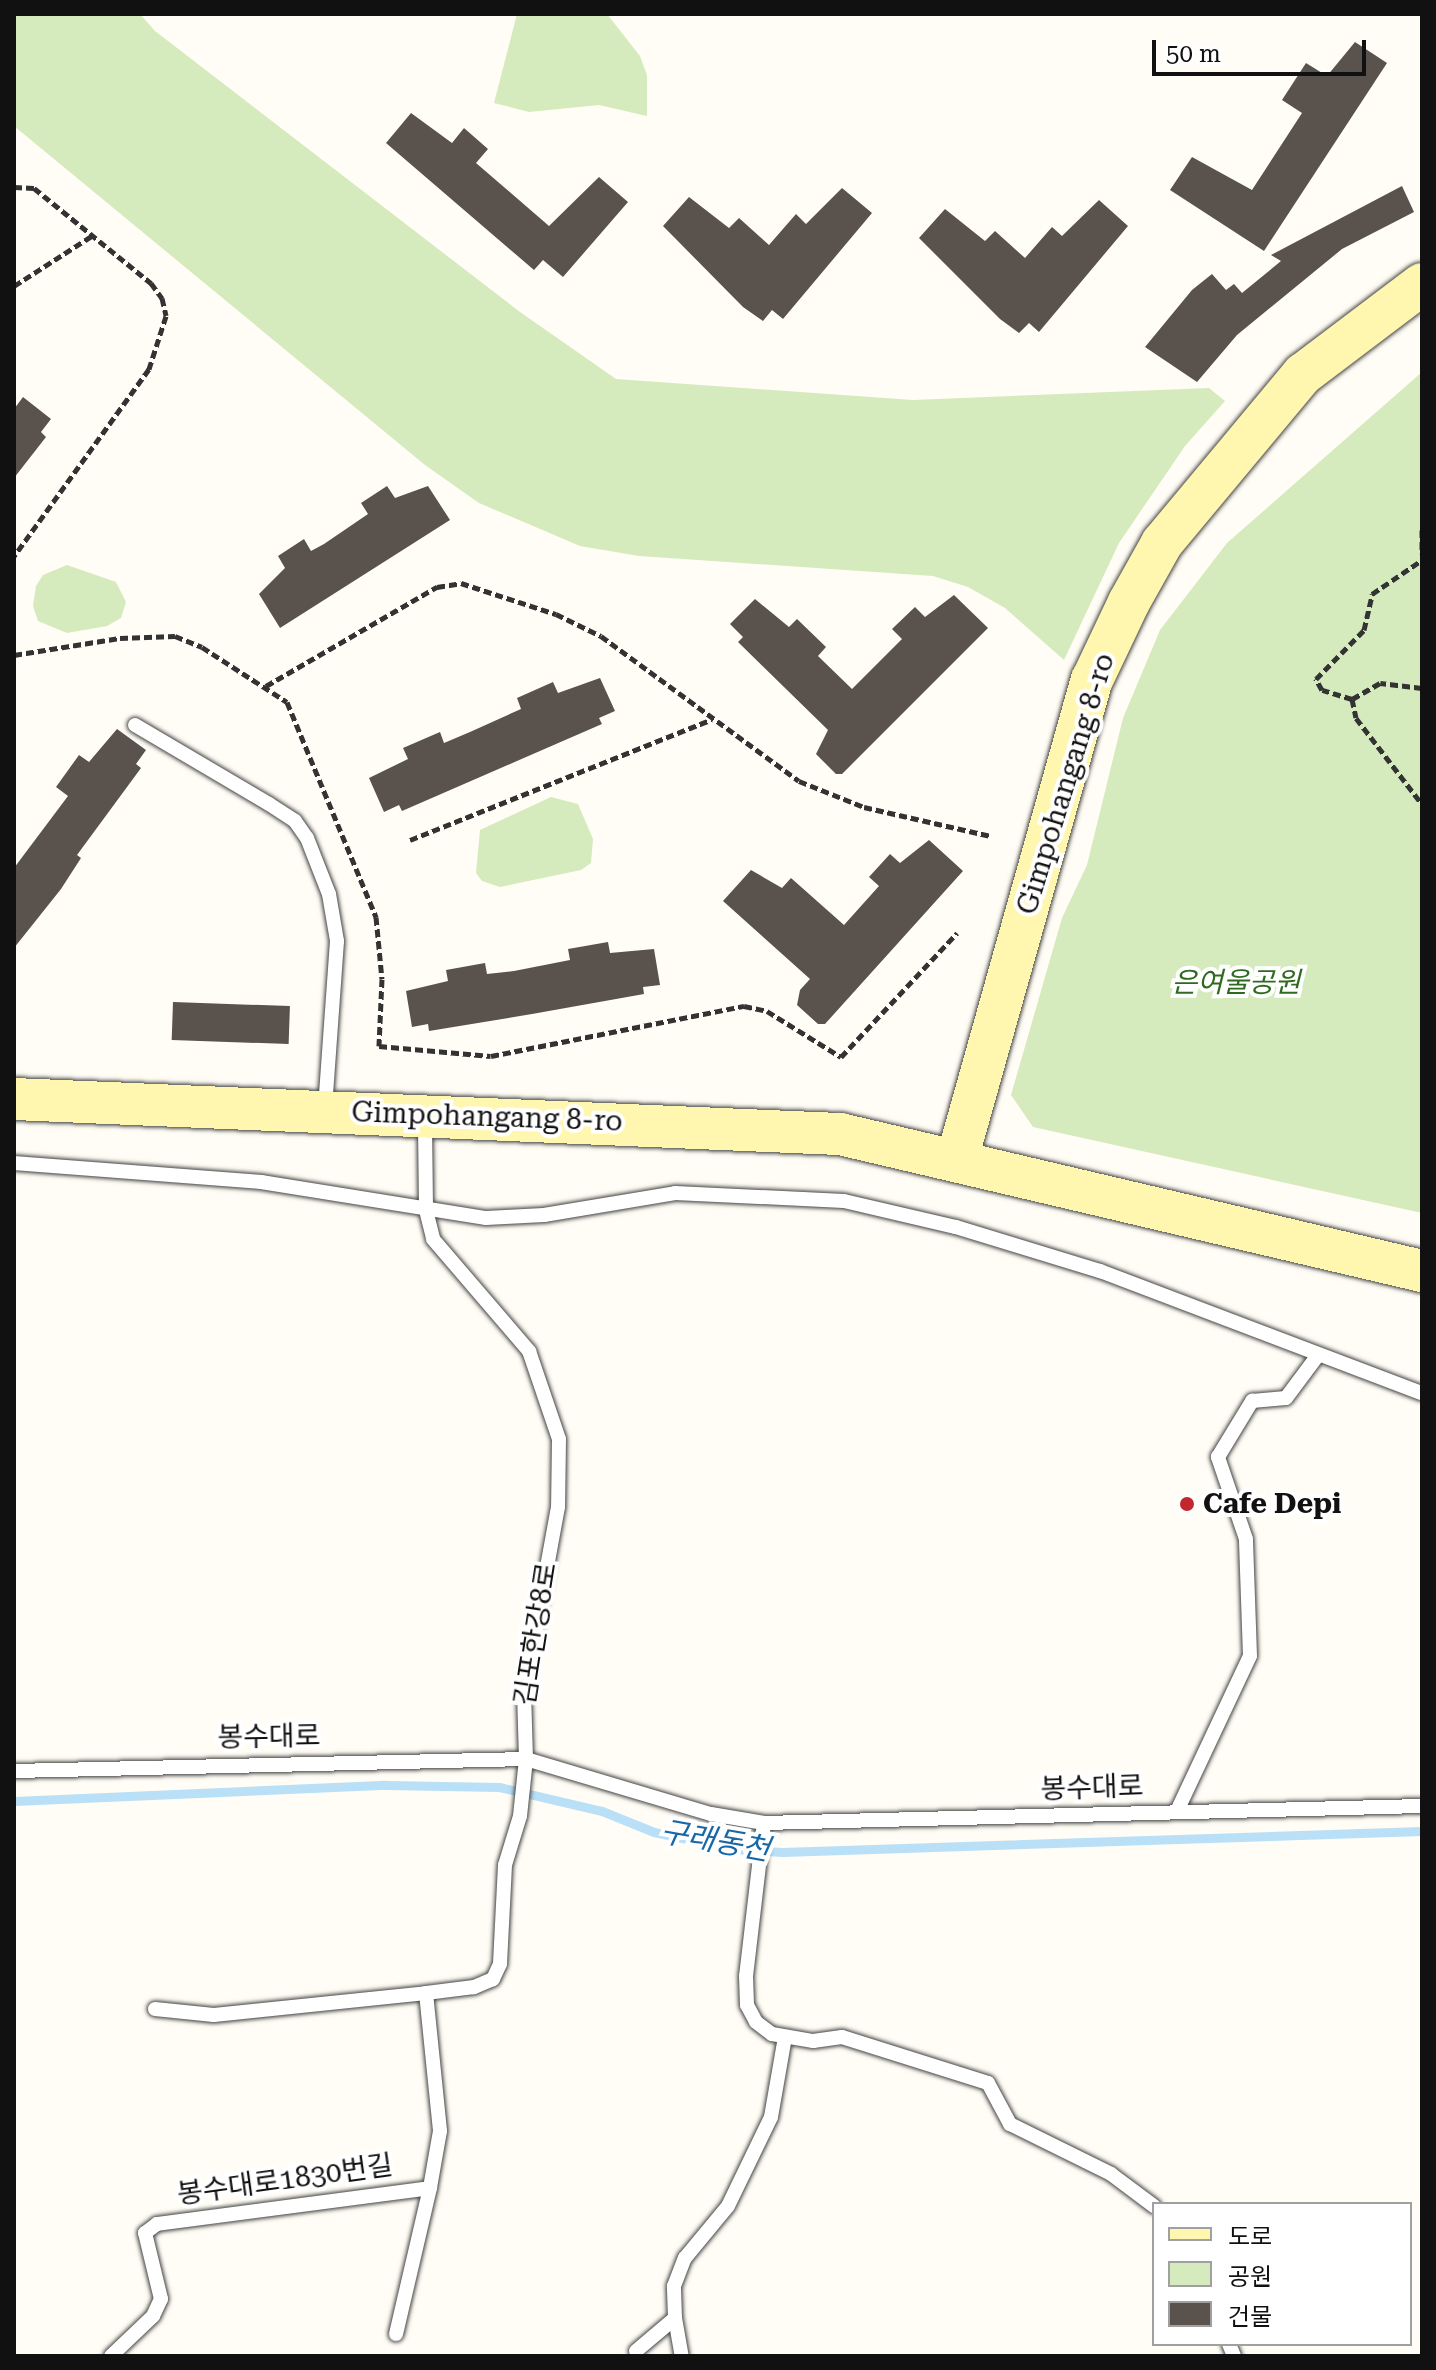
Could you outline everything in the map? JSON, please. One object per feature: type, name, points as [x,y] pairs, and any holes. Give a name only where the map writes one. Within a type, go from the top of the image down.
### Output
[{"type":"street","name":"Gimpohangang 8-ro","points":[[957,1159],[1092,680],[1129,602],[1162,543],[1303,374],[1422,284]]},
{"type":"street","name":"Gimpohangang 8-ro","points":[[14,1099],[840,1134],[957,1159],[1422,1271]]},
{"type":"street","points":[[325,1112],[425,1125],[827,1145],[957,1159]]},
{"type":"lane","points":[[135,725],[295,821],[307,838],[329,894],[337,941],[325,1112]]},
{"type":"lane","name":"김포한강8로","points":[[425,1125],[426,1210],[433,1239],[529,1351],[559,1439],[558,1507],[524,1692],[526,1759],[520,1816],[505,1865],[500,1964],[493,1979],[426,1993]]},
{"type":"lane","points":[[14,1163],[261,1182],[426,1210],[520,1218],[640,1197],[718,1192],[844,1201],[956,1227],[1100,1271],[1422,1393]]},
{"type":"lane","points":[[1177,1811],[1250,1656],[1246,1539],[1218,1457],[1252,1401],[1286,1398],[1318,1355]]},
{"type":"lane","points":[[526,1759],[763,1830],[747,2005],[756,2022],[785,2037],[813,2041],[842,2037],[988,2083],[1010,2124],[1111,2174],[1152,2205]]},
{"type":"lane","name":"봉수대로","points":[[14,1771],[526,1759]]},
{"type":"lane","name":"봉수대로","points":[[763,1830],[1177,1811],[1422,1806]]},
{"type":"lane","points":[[155,2009],[214,2015],[426,1993],[440,2131],[430,2188]]},
{"type":"lane","points":[[682,2356],[675,2318],[674,2286],[685,2258],[728,2206],[771,2117],[785,2037]]},
{"type":"lane","name":"봉수대로1830번길","points":[[111,2356],[153,2316],[161,2299],[145,2233],[157,2224],[430,2188],[396,2334]]},
{"type":"lane","points":[[636,2351],[675,2318]]},
{"type":"path","points":[[14,187],[34,188],[93,235],[162,298],[164,334],[149,369],[14,556]]},
{"type":"path","points":[[14,286],[93,235]]},
{"type":"path","points":[[1422,530],[1422,554]]},
{"type":"path","points":[[1422,560],[1372,594],[1364,630],[1316,679],[1322,690],[1352,699],[1380,683],[1422,688]]},
{"type":"path","points":[[266,686],[437,587],[461,583],[581,625],[799,781],[830,796],[991,836]]},
{"type":"path","points":[[1352,699],[1356,718],[1422,804]]},
{"type":"path","points":[[410,840],[713,719]]},
{"type":"path","points":[[379,1046],[491,1056],[744,1006],[767,1011],[841,1057],[957,933]]},
{"type":"green space","points":[[14,14],[140,14],[155,31],[520,312],[616,379],[913,400],[1209,388],[1225,401],[1185,446],[1119,543],[1064,660],[1005,608],[968,587],[933,576],[639,556],[580,546],[479,503],[425,465],[14,126]]},
{"type":"green space","points":[[517,14],[607,14],[640,56],[647,75],[647,116],[599,105],[529,112],[494,103]]},
{"type":"green space","name":"은여울공원","points":[[1422,372],[1422,1213],[1033,1127],[1011,1095],[1062,918],[1087,865],[1123,718],[1160,630],[1227,543]]},
{"type":"green space","points":[[67,565],[116,582],[126,602],[121,618],[107,626],[67,633],[38,621],[33,606],[36,586],[43,575]]},
{"type":"green space","points":[[551,797],[578,804],[593,839],[591,863],[581,870],[500,887],[482,881],[476,873],[480,830]]},
{"type":"building","points":[[1355,42],[1387,63],[1264,251],[1170,190],[1192,157],[1252,190],[1302,113],[1282,100],[1306,63],[1327,76]]},
{"type":"building","points":[[411,113],[452,143],[464,128],[488,149],[476,163],[549,226],[599,177],[628,202],[563,277],[543,260],[534,270],[386,143]]},
{"type":"building","points":[[1402,186],[1414,212],[1342,249],[1237,335],[1197,382],[1145,347],[1192,290],[1212,274],[1226,290],[1234,284],[1242,293],[1281,261],[1271,255]]},
{"type":"building","points":[[842,188],[872,213],[783,319],[772,310],[763,321],[743,307],[663,226],[689,197],[729,228],[739,218],[769,245],[796,214],[806,224]]},
{"type":"building","points":[[1099,200],[1128,226],[1039,332],[1029,323],[1019,333],[1000,319],[919,238],[945,209],[985,241],[995,231],[1025,258],[1052,227],[1062,236]]},
{"type":"building","points":[[23,397],[51,419],[41,432],[46,437],[14,478],[14,409]]},
{"type":"building","points":[[387,486],[395,498],[428,486],[450,520],[280,628],[259,594],[285,568],[278,556],[304,539],[311,551],[324,544],[368,514],[361,503]]},
{"type":"building","points":[[954,595],[988,628],[842,774],[836,774],[816,754],[828,730],[738,642],[743,637],[730,624],[755,599],[789,627],[797,619],[826,647],[818,656],[852,689],[902,639],[892,629],[915,607],[925,617]]},
{"type":"building","points":[[600,678],[615,711],[599,718],[602,724],[402,811],[399,805],[384,812],[369,778],[408,759],[403,748],[440,732],[444,743],[470,732],[521,709],[517,698],[553,682],[558,693]]},
{"type":"building","points":[[117,729],[146,750],[136,764],[141,768],[77,855],[81,858],[61,889],[14,948],[14,868],[68,796],[56,787],[79,755],[89,762]]},
{"type":"building","points":[[929,840],[963,871],[825,1024],[818,1024],[797,1005],[800,990],[810,979],[723,901],[751,870],[782,888],[791,878],[844,925],[879,886],[869,877],[890,854],[900,863]]},
{"type":"building","points":[[608,942],[610,953],[654,949],[660,985],[643,987],[644,994],[532,1014],[429,1031],[428,1024],[412,1027],[406,991],[448,981],[446,970],[485,963],[487,974],[514,971],[570,960],[568,949]]},
{"type":"building","points":[[173,1002],[290,1006],[289,1044],[172,1040]]},
{"type":"waterway","name":"구래동천","points":[[14,1801],[386,1785],[499,1787],[602,1811],[654,1832],[734,1849],[782,1852],[1422,1831]]},
{"type":"place","name":"Cafe Depi","points":[[1187,1504]]}]
